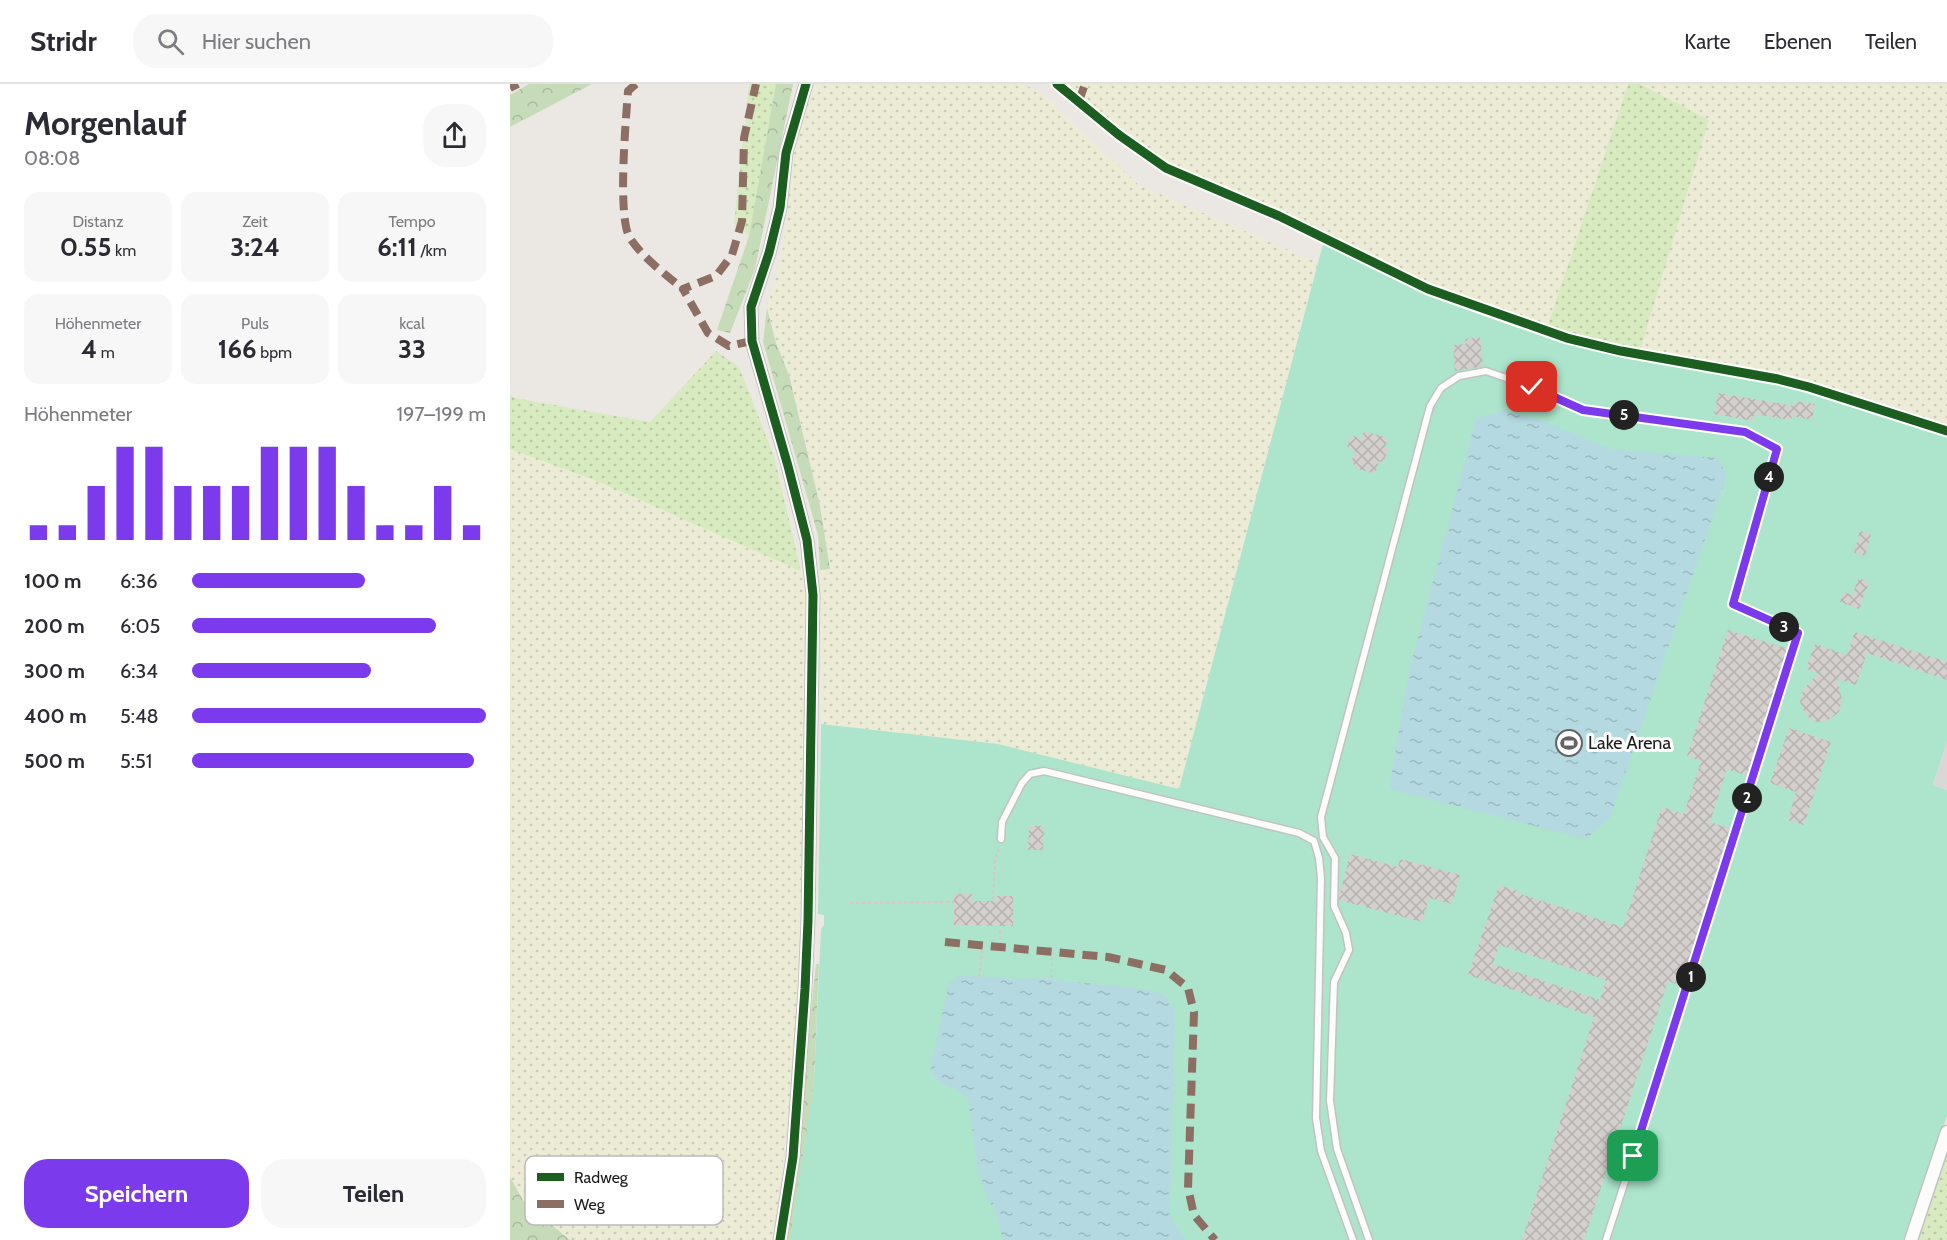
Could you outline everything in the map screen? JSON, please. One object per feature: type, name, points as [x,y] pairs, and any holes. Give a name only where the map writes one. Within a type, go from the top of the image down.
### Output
[{"type":"street","points":[[780,1240],[793,1157],[806,978],[813,595],[807,540],[752,341],[751,307],[769,253],[780,208],[786,153],[806,84]]},
{"type":"street","points":[[1911,1240],[1947,1132]]},
{"type":"lane","points":[[1057,84],[1119,135],[1166,168],[1279,216],[1428,289],[1567,338],[1621,351],[1799,384],[1947,431]]},
{"type":"lane","points":[[1369,1240],[1337,1149],[1330,1101],[1334,982],[1349,950],[1346,933],[1334,906],[1335,858],[1323,837],[1321,817],[1430,406],[1440,388],[1459,376],[1486,371],[1532,387],[1583,410],[1745,432],[1777,449],[1733,604],[1798,633],[1691,978],[1606,1240]]},
{"type":"lane","points":[[1001,839],[1002,822],[1022,783],[1030,774],[1044,771],[1299,833],[1314,841],[1321,878],[1316,1118],[1321,1151],[1353,1240]]},
{"type":"path","points":[[993,899],[995,859],[1001,839]]},
{"type":"path","points":[[850,903],[954,902]]},
{"type":"path","points":[[1000,930],[1001,947]]},
{"type":"path","points":[[979,977],[983,945]]},
{"type":"path","points":[[1051,978],[1053,952]]},
{"type":"shaded area","points":[[1947,741],[1947,790],[1933,785]]},
{"type":"green space","points":[[529,84],[592,84],[510,127],[510,95]]},
{"type":"green space","points":[[749,84],[776,84],[749,236],[734,223]]},
{"type":"green space","points":[[776,84],[793,84],[755,269],[730,333],[717,330],[749,236]]},
{"type":"green space","points":[[817,84],[1024,84],[1042,94],[1139,185],[1318,263],[1179,789],[998,744],[821,724],[820,570],[830,568],[820,506],[789,375],[776,343],[767,308],[782,255],[797,125]]},
{"type":"green space","points":[[1064,84],[1628,84],[1547,328],[1434,288],[1329,236],[1166,163],[1129,139],[1081,96]]},
{"type":"green space","points":[[1628,84],[1640,84],[1709,120],[1640,351],[1547,328]]},
{"type":"green space","points":[[1640,84],[1947,84],[1947,426],[1889,404],[1803,379],[1640,351],[1709,120]]},
{"type":"green space","name":"Lake Arena","points":[[1323,244],[1424,294],[1509,325],[1584,348],[1795,389],[1947,437],[1947,741],[1933,785],[1947,790],[1947,1116],[1903,1240],[790,1240],[814,1082],[821,929],[824,925],[824,915],[818,914],[821,724],[998,744],[1179,789]]},
{"type":"green space","points":[[767,308],[776,343],[789,375],[820,506],[830,569],[820,570],[818,535],[763,342]]},
{"type":"green space","points":[[716,351],[739,367],[774,456],[801,571],[597,481],[510,449],[510,394],[515,398],[650,422]]},
{"type":"green space","points":[[510,449],[597,481],[801,571],[806,597],[801,888],[795,1050],[774,1240],[570,1240],[552,1225],[723,1225],[723,1156],[525,1156],[525,1203],[510,1177]]},
{"type":"green space","points":[[816,964],[819,964],[814,1082],[793,1240],[787,1240]]},
{"type":"green space","points":[[1947,1153],[1947,1240],[1918,1240]]},
{"type":"green space","points":[[510,1177],[525,1203],[525,1225],[552,1225],[570,1240],[510,1240]]},
{"type":"water","points":[[1503,410],[1543,421],[1610,449],[1718,458],[1727,475],[1610,818],[1586,839],[1389,789],[1409,672],[1476,419]]},
{"type":"water","points":[[962,975],[1014,979],[1048,978],[1152,990],[1166,997],[1175,1010],[1170,1213],[1176,1227],[1187,1240],[1003,1240],[995,1210],[986,1197],[976,1157],[968,1099],[936,1080],[931,1065],[949,982]]},
{"type":"building","points":[[1480,337],[1483,366],[1455,371],[1453,345],[1466,344],[1465,339]]},
{"type":"building","points":[[1718,393],[1794,406],[1795,401],[1815,404],[1812,420],[1792,416],[1791,420],[1754,414],[1753,421],[1714,414]]},
{"type":"building","points":[[1364,431],[1388,438],[1385,447],[1389,448],[1383,463],[1379,461],[1375,474],[1359,469],[1351,462],[1355,451],[1347,448],[1351,435],[1361,439]]},
{"type":"building","points":[[1860,531],[1871,534],[1865,556],[1854,553]]},
{"type":"building","points":[[1859,578],[1869,582],[1859,609],[1840,602],[1844,592],[1852,595]]},
{"type":"building","points":[[1728,630],[1788,649],[1748,776],[1727,769],[1710,822],[1731,829],[1681,986],[1668,981],[1584,1240],[1522,1240],[1594,1017],[1468,975],[1499,885],[1518,891],[1517,893],[1623,927],[1662,807],[1684,814],[1701,761],[1687,756]],"holes":[[[1499,945],[1606,980],[1600,1000],[1493,964]]]},
{"type":"building","points":[[1855,632],[1947,662],[1947,680],[1867,653],[1856,685],[1837,679],[1842,699],[1839,712],[1827,721],[1814,722],[1806,715],[1800,702],[1803,690],[1818,673],[1806,669],[1815,644],[1847,655]]},
{"type":"building","points":[[1789,728],[1831,742],[1804,825],[1788,820],[1796,792],[1770,783]]},
{"type":"building","points":[[1029,826],[1044,826],[1043,850],[1028,850]]},
{"type":"building","points":[[1350,854],[1398,867],[1400,859],[1460,875],[1452,904],[1429,898],[1422,922],[1339,900]]},
{"type":"building","points":[[954,894],[972,894],[972,901],[995,901],[995,896],[1013,896],[1013,926],[954,925]]},
{"type":"marked path","points":[[510,88],[518,84]]},
{"type":"marked path","points":[[636,84],[628,91],[623,168],[626,227],[630,238],[641,252],[683,289]]},
{"type":"marked path","points":[[752,341],[729,346],[708,333],[683,289],[716,276],[732,255],[742,221],[744,138],[756,84]]},
{"type":"marked path","points":[[1079,101],[1085,84]]},
{"type":"marked path","points":[[945,942],[1108,957],[1166,970],[1188,988],[1194,1012],[1188,1188],[1194,1215],[1215,1240]]},
{"type":"cycle path","points":[[780,1240],[793,1157],[805,989],[813,595],[807,540],[752,341],[751,307],[769,253],[780,208],[786,153],[806,84]]},
{"type":"cycle path","points":[[1057,84],[1119,135],[1166,168],[1279,216],[1428,289],[1567,338],[1621,351],[1778,379],[1947,431]]},
{"type":"place","name":"Lake Arena","points":[[1569,743]]},
{"type":"route","points":[[1532,387],[1583,410],[1745,432],[1777,449],[1733,604],[1798,633],[1633,1156]]}]
